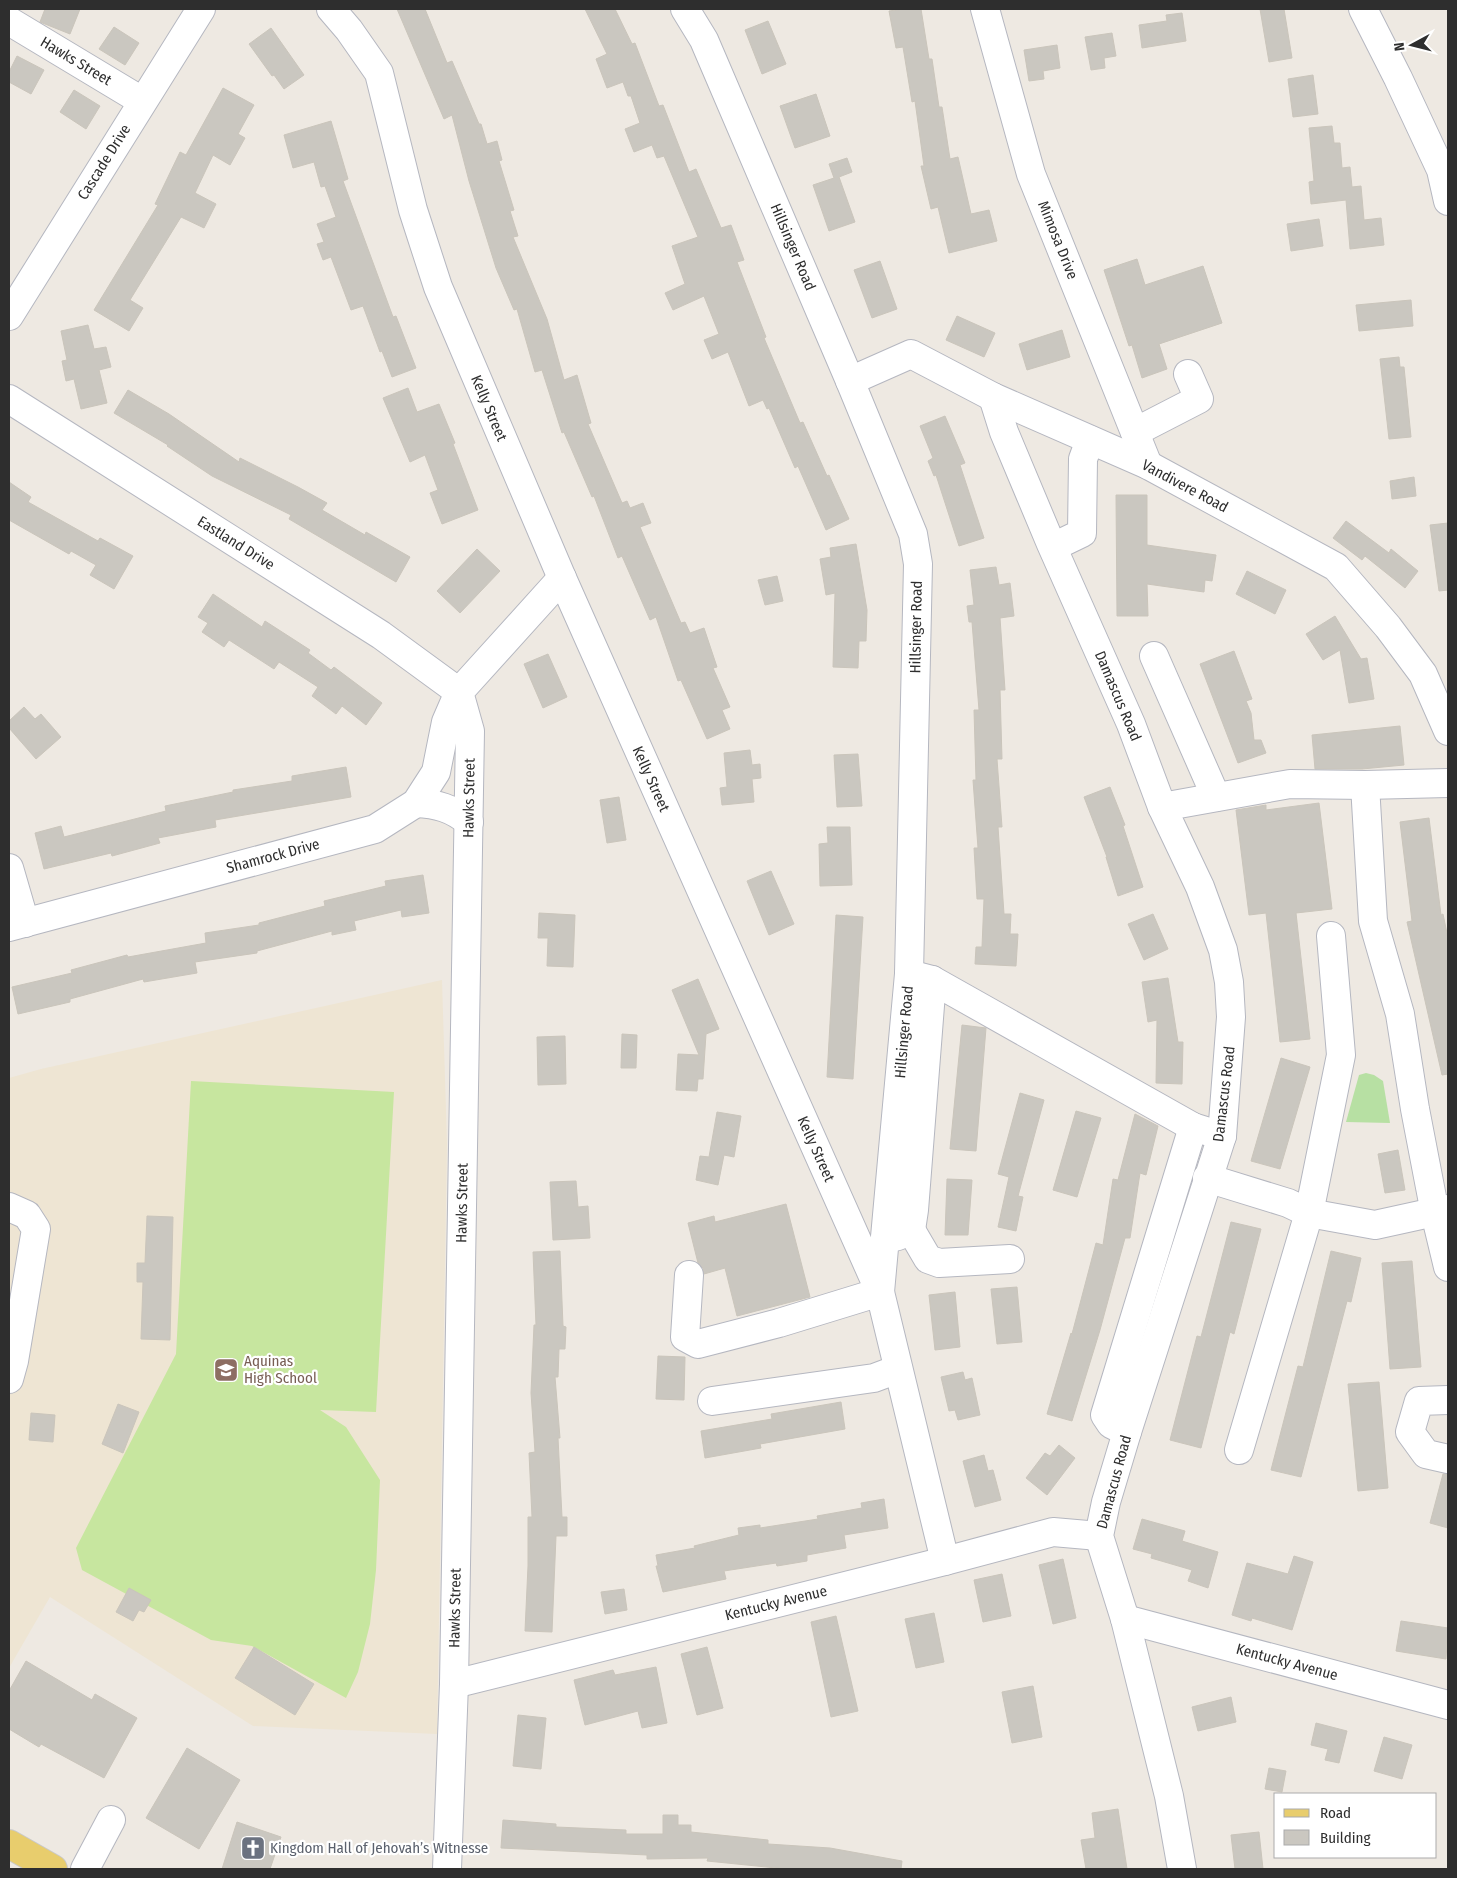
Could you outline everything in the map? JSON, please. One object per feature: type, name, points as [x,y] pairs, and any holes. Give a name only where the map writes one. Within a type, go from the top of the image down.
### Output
[{"type":"main road","points":[[9,1844],[53,1869]]},
{"type":"street","name":"Cascade Drive","points":[[9,316],[201,9]]},
{"type":"street","name":"Kelly Street","points":[[331,9],[349,30],[379,73],[413,210],[438,287],[562,578],[880,1292],[945,1561]]},
{"type":"street","name":"Hillsinger Road","points":[[685,9],[704,40],[850,381],[913,534],[918,564],[920,977],[885,1239],[880,1292]]},
{"type":"street","name":"Mimosa Drive","points":[[985,9],[1031,174],[1148,465]]},
{"type":"street","points":[[1364,9],[1441,170],[1448,201]]},
{"type":"street","name":"Hawks Street","points":[[9,21],[142,101]]},
{"type":"street","name":"Vandivere Road","points":[[850,381],[911,354],[993,397],[1148,465],[1336,567],[1388,628],[1423,674],[1448,731]]},
{"type":"street","points":[[1135,432],[1199,399],[1188,374]]},
{"type":"street","name":"Damascus Road","points":[[993,397],[1004,432],[1131,724],[1162,808],[1200,887],[1223,950],[1229,982],[1232,1017],[1222,1136],[1127,1432],[1106,1502],[1099,1536],[1125,1619],[1169,1796],[1182,1869]]},
{"type":"street","name":"Eastland Drive","points":[[9,399],[381,635],[459,692]]},
{"type":"street","points":[[1053,547],[1082,533],[1083,459],[1090,440]]},
{"type":"street","points":[[459,692],[562,578]]},
{"type":"street","points":[[1154,656],[1216,797]]},
{"type":"street","name":"Hawks Street","points":[[447,1869],[454,1684],[470,730],[459,692]]},
{"type":"street","name":"Shamrock Drive","points":[[17,925],[375,828],[416,803],[436,772],[446,722],[459,692]]},
{"type":"street","points":[[1162,808],[1290,784],[1448,783]]},
{"type":"street","points":[[1366,785],[1373,921],[1400,1014],[1415,1109],[1442,1211],[1448,1267]]},
{"type":"street","points":[[416,803],[434,804],[451,809],[469,822]]},
{"type":"street","points":[[9,868],[17,925]]},
{"type":"street","points":[[1239,1450],[1309,1213],[1341,1055],[1331,936]]},
{"type":"street","points":[[1010,1259],[939,1263],[928,1259],[911,1230],[914,1210],[920,977],[1193,1127],[1222,1136]]},
{"type":"street","points":[[1127,1432],[1111,1424],[1105,1415],[1193,1127]]},
{"type":"street","points":[[1207,1178],[1288,1203],[1309,1213],[1375,1225],[1442,1211]]},
{"type":"street","points":[[9,1208],[27,1215],[36,1229],[14,1361],[9,1379]]},
{"type":"street","points":[[885,1239],[911,1230]]},
{"type":"street","points":[[689,1276],[685,1337],[698,1344],[778,1323],[880,1292]]},
{"type":"street","points":[[1147,1279],[1172,1289]]},
{"type":"street","points":[[712,1401],[874,1378],[898,1369]]},
{"type":"street","points":[[1448,1400],[1419,1401],[1410,1432],[1426,1454],[1448,1459]]},
{"type":"street","name":"Kentucky Avenue","points":[[454,1684],[945,1561],[1053,1532],[1099,1536]]},
{"type":"street","name":"Kentucky Avenue","points":[[1125,1619],[1448,1704]]},
{"type":"street","points":[[85,1869],[111,1820]]},
{"type":"shaded area","name":"Aquinas High School","points":[[442,980],[447,1144],[437,1734],[253,1726],[50,1597],[9,1668],[9,1078],[41,1069]]},
{"type":"green space","points":[[1366,1073],[1374,1075],[1383,1081],[1390,1123],[1346,1122],[1359,1075]]},
{"type":"green space","points":[[191,1081],[394,1092],[376,1412],[320,1410],[346,1427],[380,1480],[376,1570],[370,1624],[358,1672],[346,1698],[252,1646],[211,1640],[82,1570],[76,1548],[176,1354]]},
{"type":"building","points":[[45,9],[80,9],[70,34],[40,22]]},
{"type":"building","points":[[397,9],[425,9],[447,63],[452,61],[479,124],[481,124],[487,144],[497,141],[502,160],[499,161],[514,210],[510,211],[518,236],[513,237],[547,319],[564,380],[577,375],[591,423],[588,424],[622,503],[627,501],[630,508],[643,503],[651,523],[640,527],[681,623],[685,622],[690,633],[704,628],[717,667],[713,668],[730,707],[722,710],[730,729],[707,739],[681,680],[678,681],[656,617],[650,620],[622,556],[618,558],[594,496],[592,497],[564,432],[562,433],[542,370],[535,372],[517,309],[514,310],[496,268],[469,181],[452,115],[444,119]]},
{"type":"building","points":[[585,9],[615,9],[632,44],[635,43],[659,106],[663,105],[689,172],[696,169],[721,228],[731,225],[744,260],[737,262],[766,337],[764,338],[800,423],[803,422],[849,519],[826,530],[798,466],[795,468],[769,408],[767,409],[763,400],[749,406],[728,352],[712,359],[704,340],[719,334],[704,296],[673,310],[665,293],[685,284],[672,246],[698,237],[664,156],[657,158],[652,145],[634,152],[625,129],[640,123],[631,96],[628,96],[623,82],[607,88],[596,59],[607,54]]},
{"type":"building","points":[[921,9],[929,59],[932,59],[939,107],[942,107],[950,159],[958,157],[971,214],[989,210],[997,241],[949,253],[938,207],[931,209],[921,166],[924,166],[915,101],[912,102],[903,47],[896,48],[889,11]]},
{"type":"building","points":[[1260,9],[1284,9],[1292,58],[1269,62]]},
{"type":"building","points":[[1182,13],[1186,41],[1142,48],[1139,25],[1167,21],[1166,15]]},
{"type":"building","points":[[768,21],[786,64],[762,74],[745,30]]},
{"type":"building","points":[[114,27],[139,43],[125,65],[99,49]]},
{"type":"building","points":[[271,28],[304,75],[284,89],[249,44]]},
{"type":"building","points":[[1112,33],[1116,56],[1104,58],[1105,68],[1091,70],[1085,37]]},
{"type":"building","points":[[1057,45],[1060,68],[1043,71],[1044,79],[1029,81],[1024,50]]},
{"type":"building","points":[[17,56],[44,70],[31,94],[9,82],[9,72]]},
{"type":"building","points":[[1313,75],[1318,114],[1293,117],[1288,79]]},
{"type":"building","points":[[223,88],[254,105],[238,134],[245,138],[230,165],[213,155],[195,193],[216,204],[204,228],[181,217],[130,300],[143,308],[129,331],[94,310],[158,205],[155,204],[180,152],[186,155]]},
{"type":"building","points":[[74,90],[100,106],[86,129],[60,112]]},
{"type":"building","points":[[816,94],[830,136],[795,148],[780,106]]},
{"type":"building","points":[[331,121],[348,179],[343,181],[393,317],[396,316],[416,368],[392,377],[382,351],[380,352],[363,306],[351,310],[331,257],[323,260],[317,244],[324,242],[317,224],[336,217],[325,186],[321,187],[314,162],[293,168],[284,135]]},
{"type":"building","points":[[1332,126],[1334,143],[1340,143],[1342,168],[1350,167],[1352,187],[1361,186],[1364,220],[1381,218],[1384,245],[1350,249],[1346,200],[1311,204],[1309,182],[1314,181],[1309,128]]},
{"type":"building","points":[[847,158],[852,172],[839,177],[855,222],[829,231],[813,185],[834,178],[829,164]]},
{"type":"building","points":[[1319,219],[1323,246],[1291,251],[1287,224]]},
{"type":"building","points":[[1137,259],[1145,285],[1203,266],[1222,323],[1159,344],[1167,369],[1142,378],[1132,345],[1129,346],[1104,270]]},
{"type":"building","points":[[880,261],[897,309],[872,318],[854,270]]},
{"type":"building","points":[[1411,300],[1413,326],[1359,331],[1356,305]]},
{"type":"building","points":[[957,316],[995,333],[984,357],[946,340]]},
{"type":"building","points":[[88,325],[94,349],[106,347],[111,367],[99,370],[107,403],[81,409],[74,379],[66,381],[62,361],[67,360],[61,331]]},
{"type":"building","points":[[1062,330],[1070,357],[1027,370],[1019,344]]},
{"type":"building","points":[[1399,357],[1400,367],[1404,367],[1411,437],[1389,439],[1380,359]]},
{"type":"building","points":[[408,388],[417,412],[439,404],[455,443],[453,444],[478,510],[442,524],[430,493],[438,490],[425,455],[410,462],[383,398]]},
{"type":"building","points":[[128,390],[169,414],[239,462],[240,458],[327,503],[322,510],[365,535],[366,532],[410,557],[396,582],[289,519],[291,515],[212,476],[168,445],[114,413]]},
{"type":"building","points":[[945,416],[965,463],[960,465],[984,538],[959,546],[936,475],[934,476],[928,461],[933,458],[920,426]]},
{"type":"building","points":[[1414,477],[1416,496],[1392,499],[1390,481]]},
{"type":"building","points":[[9,482],[31,497],[28,502],[98,541],[100,538],[133,556],[114,589],[90,575],[96,565],[71,551],[69,554],[9,520]]},
{"type":"building","points":[[1116,495],[1147,495],[1147,545],[1216,555],[1212,581],[1205,580],[1204,592],[1147,584],[1148,616],[1117,616]]},
{"type":"building","points":[[1346,521],[1389,553],[1391,549],[1418,571],[1405,588],[1365,556],[1362,560],[1333,538]]},
{"type":"building","points":[[1448,523],[1448,590],[1439,591],[1430,525]]},
{"type":"building","points":[[856,544],[867,610],[866,641],[859,641],[858,668],[833,667],[835,593],[826,595],[820,559],[831,557],[830,548]]},
{"type":"building","points":[[477,549],[500,571],[460,613],[437,591]]},
{"type":"building","points":[[996,567],[999,585],[1010,583],[1014,616],[1000,618],[1005,690],[1000,690],[1002,759],[997,759],[1002,827],[998,827],[1004,914],[1011,914],[1010,934],[1018,934],[1016,966],[975,964],[976,947],[982,947],[984,899],[977,899],[974,848],[978,848],[973,780],[976,780],[974,710],[979,710],[972,622],[969,622],[967,606],[974,605],[970,570]]},
{"type":"building","points":[[1247,571],[1286,590],[1275,614],[1236,594]]},
{"type":"building","points":[[777,576],[783,601],[765,605],[758,580]]},
{"type":"building","points":[[213,594],[262,627],[265,621],[310,650],[308,653],[331,670],[334,667],[382,703],[366,725],[342,706],[336,714],[312,696],[318,687],[279,662],[274,669],[229,640],[224,647],[202,632],[208,623],[198,617]]},
{"type":"building","points":[[1335,616],[1361,659],[1367,658],[1374,699],[1349,703],[1340,650],[1323,660],[1306,634]]},
{"type":"building","points":[[1234,651],[1252,699],[1246,701],[1251,713],[1254,740],[1261,740],[1266,753],[1238,763],[1200,664]]},
{"type":"building","points":[[548,654],[567,697],[543,708],[524,664]]},
{"type":"building","points":[[24,707],[35,719],[41,714],[61,737],[36,759],[9,728],[9,721]]},
{"type":"building","points":[[1400,726],[1404,765],[1362,769],[1315,769],[1312,735]]},
{"type":"building","points":[[750,750],[752,765],[760,764],[761,778],[752,779],[754,802],[722,805],[720,788],[727,787],[724,753]]},
{"type":"building","points":[[858,754],[862,806],[837,807],[834,755]]},
{"type":"building","points":[[346,767],[351,797],[215,820],[216,827],[158,838],[160,843],[112,856],[111,853],[44,869],[35,833],[61,826],[64,837],[166,811],[165,806],[233,792],[233,790],[292,781],[292,776]]},
{"type":"building","points":[[1110,787],[1125,825],[1123,826],[1143,887],[1118,896],[1107,857],[1084,797]]},
{"type":"building","points":[[619,797],[626,840],[607,843],[600,800]]},
{"type":"building","points":[[1319,803],[1332,909],[1296,913],[1310,1039],[1280,1042],[1266,913],[1249,915],[1236,810],[1266,805],[1266,810]]},
{"type":"building","points":[[1429,818],[1441,915],[1443,914],[1448,938],[1448,1074],[1442,1075],[1407,922],[1412,921],[1400,822]]},
{"type":"building","points":[[827,827],[850,827],[852,885],[820,886],[819,844],[828,843]]},
{"type":"building","points":[[771,871],[794,924],[769,935],[747,881]]},
{"type":"building","points":[[423,875],[429,913],[402,917],[401,910],[354,921],[356,930],[332,935],[332,931],[257,951],[257,953],[195,962],[197,973],[144,982],[143,979],[70,999],[70,1002],[18,1014],[12,987],[72,973],[71,970],[127,955],[128,957],[206,943],[205,933],[259,925],[259,923],[325,906],[324,901],[386,886],[385,881]]},
{"type":"building","points":[[539,913],[575,915],[573,967],[547,966],[548,938],[538,938]]},
{"type":"building","points":[[1153,914],[1168,949],[1144,960],[1128,924]]},
{"type":"building","points":[[836,915],[863,917],[853,1079],[827,1077]]},
{"type":"building","points":[[1168,978],[1178,1042],[1183,1042],[1182,1084],[1156,1083],[1157,1020],[1148,1022],[1142,982]]},
{"type":"building","points":[[698,979],[719,1029],[706,1034],[703,1079],[698,1079],[697,1091],[676,1090],[678,1054],[699,1055],[672,990]]},
{"type":"building","points":[[962,1025],[986,1028],[976,1151],[950,1149]]},
{"type":"building","points":[[622,1034],[637,1035],[636,1068],[621,1068]]},
{"type":"building","points":[[565,1036],[566,1084],[538,1085],[537,1037]]},
{"type":"building","points":[[1281,1058],[1310,1067],[1280,1169],[1251,1161]]},
{"type":"building","points":[[1020,1093],[1044,1100],[1018,1196],[1023,1197],[1016,1231],[998,1227],[1009,1177],[998,1174]]},
{"type":"building","points":[[1076,1111],[1101,1118],[1077,1197],[1053,1190]]},
{"type":"building","points":[[717,1112],[741,1116],[734,1157],[724,1155],[718,1185],[696,1180],[700,1156],[709,1157]]},
{"type":"building","points":[[1135,1114],[1158,1126],[1146,1175],[1140,1173],[1130,1238],[1125,1238],[1100,1330],[1072,1421],[1047,1414],[1072,1334],[1096,1243],[1103,1245],[1113,1179],[1118,1180]]},
{"type":"building","points":[[1398,1150],[1405,1190],[1385,1193],[1378,1154]]},
{"type":"building","points":[[947,1179],[972,1180],[968,1235],[945,1235]]},
{"type":"building","points":[[576,1181],[578,1207],[588,1206],[590,1238],[553,1240],[550,1182]]},
{"type":"building","points":[[786,1204],[810,1297],[737,1316],[725,1268],[704,1274],[703,1268],[698,1263],[688,1223],[714,1216],[715,1222]]},
{"type":"building","points":[[147,1216],[173,1217],[170,1340],[141,1339],[143,1282],[137,1282],[137,1263],[145,1263]]},
{"type":"building","points":[[1231,1222],[1261,1229],[1234,1334],[1230,1332],[1201,1448],[1170,1440],[1197,1336],[1201,1337]]},
{"type":"building","points":[[560,1251],[563,1326],[566,1327],[565,1349],[559,1349],[558,1377],[555,1377],[560,1438],[558,1438],[562,1517],[567,1517],[567,1536],[556,1536],[552,1632],[525,1631],[528,1517],[532,1517],[529,1453],[535,1452],[531,1393],[534,1325],[536,1325],[533,1252]]},
{"type":"building","points":[[1331,1251],[1361,1258],[1351,1302],[1347,1301],[1301,1477],[1271,1470],[1298,1366],[1303,1367]]},
{"type":"building","points":[[1412,1261],[1421,1367],[1390,1369],[1382,1263]]},
{"type":"building","points":[[1017,1287],[1022,1342],[997,1344],[991,1289]]},
{"type":"building","points":[[955,1292],[960,1347],[935,1350],[929,1295]]},
{"type":"building","points":[[658,1356],[685,1357],[684,1400],[656,1399]]},
{"type":"building","points":[[963,1372],[965,1380],[972,1378],[980,1415],[958,1420],[955,1410],[949,1411],[941,1377]]},
{"type":"building","points":[[1379,1382],[1388,1488],[1358,1491],[1348,1384]]},
{"type":"building","points":[[841,1402],[845,1429],[760,1444],[761,1448],[705,1458],[701,1431],[772,1419],[771,1414]]},
{"type":"building","points":[[118,1404],[139,1412],[123,1453],[102,1444]]},
{"type":"building","points":[[31,1413],[55,1415],[53,1442],[29,1440]]},
{"type":"building","points":[[1059,1445],[1075,1458],[1047,1495],[1026,1478],[1045,1453],[1050,1456]]},
{"type":"building","points":[[984,1455],[988,1471],[993,1470],[1001,1500],[975,1507],[963,1461]]},
{"type":"building","points":[[1443,1474],[1448,1474],[1448,1528],[1430,1523]]},
{"type":"building","points":[[884,1499],[888,1528],[844,1535],[846,1548],[807,1555],[807,1561],[777,1566],[776,1563],[724,1571],[726,1579],[663,1592],[656,1566],[658,1566],[656,1555],[695,1548],[694,1546],[739,1535],[738,1528],[760,1525],[760,1528],[818,1519],[817,1516],[862,1508],[861,1503]]},
{"type":"building","points":[[1142,1519],[1185,1531],[1182,1541],[1218,1552],[1208,1588],[1188,1581],[1192,1570],[1151,1558],[1152,1554],[1133,1549]]},
{"type":"building","points":[[1294,1556],[1313,1562],[1292,1630],[1252,1618],[1251,1621],[1232,1615],[1247,1563],[1288,1574]]},
{"type":"building","points":[[1063,1559],[1076,1618],[1053,1624],[1039,1565]]},
{"type":"building","points":[[1002,1574],[1011,1616],[983,1622],[974,1580]]},
{"type":"building","points":[[129,1588],[151,1600],[144,1612],[139,1610],[133,1621],[116,1612]]},
{"type":"building","points":[[624,1589],[627,1610],[605,1614],[601,1592]]},
{"type":"building","points":[[934,1613],[944,1662],[916,1668],[905,1619]]},
{"type":"building","points":[[836,1616],[858,1711],[831,1717],[811,1622]]},
{"type":"building","points":[[1401,1621],[1448,1628],[1446,1659],[1396,1651]]},
{"type":"building","points":[[254,1647],[314,1684],[295,1715],[235,1678]]},
{"type":"building","points":[[707,1647],[723,1708],[697,1715],[681,1654]]},
{"type":"building","points":[[26,1661],[92,1700],[95,1694],[137,1718],[104,1778],[41,1744],[39,1747],[9,1729],[9,1691]]},
{"type":"building","points":[[656,1667],[667,1723],[642,1728],[638,1711],[585,1725],[574,1680],[613,1670],[615,1675]]},
{"type":"building","points":[[1033,1686],[1042,1737],[1012,1743],[1002,1692]]},
{"type":"building","points":[[1231,1697],[1236,1722],[1198,1731],[1192,1707]]},
{"type":"building","points":[[518,1715],[546,1718],[541,1769],[513,1766]]},
{"type":"building","points":[[1316,1723],[1347,1731],[1339,1763],[1325,1760],[1328,1749],[1311,1745]]},
{"type":"building","points":[[1384,1737],[1412,1745],[1402,1779],[1374,1771]]},
{"type":"building","points":[[187,1748],[240,1780],[199,1849],[146,1818]]},
{"type":"building","points":[[1269,1768],[1286,1771],[1282,1792],[1265,1789]]},
{"type":"building","points":[[1118,1809],[1127,1869],[1086,1869],[1081,1840],[1095,1838],[1092,1813]]},
{"type":"building","points":[[663,1815],[678,1815],[678,1825],[691,1825],[691,1832],[768,1840],[768,1844],[830,1848],[902,1861],[901,1869],[786,1869],[707,1861],[708,1858],[647,1859],[647,1855],[501,1848],[503,1820],[556,1824],[556,1827],[626,1830],[626,1834],[663,1834]]},
{"type":"building","name":"Kingdom Hall of Jehovah’s Witnesse","points":[[237,1822],[281,1837],[270,1869],[222,1869]]},
{"type":"building","points":[[1259,1832],[1263,1869],[1235,1869],[1231,1835]]},
{"type":"place","name":"Aquinas High School","points":[[226,1370]]},
{"type":"place","name":"Kingdom Hall of Jehovah’s Witnesse","points":[[253,1848]]}]
